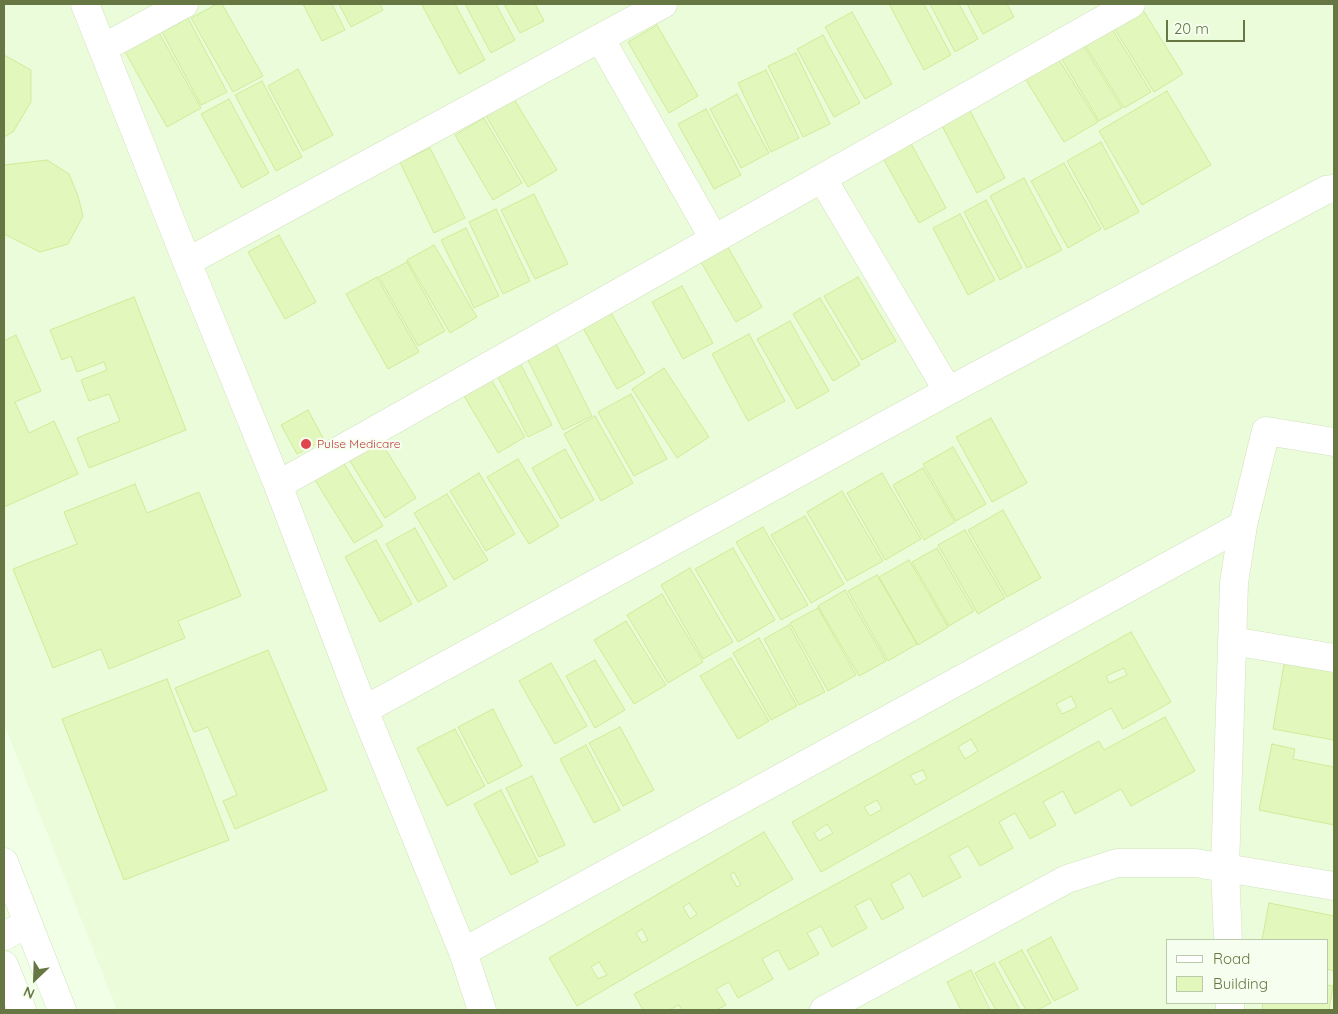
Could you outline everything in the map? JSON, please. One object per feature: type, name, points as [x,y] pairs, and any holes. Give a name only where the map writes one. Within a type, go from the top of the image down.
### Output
[{"type":"street","points":[[85,4],[278,486],[364,710],[463,952],[482,1010]]},
{"type":"street","points":[[103,48],[184,4]]},
{"type":"street","points":[[187,262],[663,4]]},
{"type":"street","points":[[278,486],[1131,4]]},
{"type":"street","points":[[600,38],[714,239]]},
{"type":"street","points":[[822,178],[948,391]]},
{"type":"street","points":[[364,710],[948,391],[1326,190],[1334,188]]},
{"type":"street","points":[[1228,939],[1226,868],[1234,583],[1243,525],[1266,431],[1334,440]]},
{"type":"street","points":[[463,952],[1243,525]]},
{"type":"street","points":[[1232,641],[1334,658]]},
{"type":"street","points":[[4,862],[62,1010]]},
{"type":"street","points":[[824,1010],[1067,879],[1117,863],[1195,863],[1334,886]]},
{"type":"street","points":[[4,936],[27,924]]},
{"type":"street","points":[[4,964],[14,1002]]},
{"type":"shaded area","points":[[4,4],[1334,4],[1334,1010],[117,1010],[4,724]]},
{"type":"building","points":[[217,4],[222,4],[263,76],[233,92],[191,18]]},
{"type":"building","points":[[303,4],[332,4],[345,30],[322,41]]},
{"type":"building","points":[[339,4],[380,4],[383,10],[351,27]]},
{"type":"building","points":[[423,4],[455,4],[485,60],[459,74]]},
{"type":"building","points":[[465,4],[496,4],[515,40],[491,53]]},
{"type":"building","points":[[504,4],[535,4],[544,21],[520,33]]},
{"type":"building","points":[[889,4],[924,4],[951,55],[924,70]]},
{"type":"building","points":[[930,4],[959,4],[978,39],[955,52]]},
{"type":"building","points":[[967,4],[1007,4],[1014,17],[983,34]]},
{"type":"building","points":[[1143,10],[1183,74],[1154,92],[1114,28]]},
{"type":"building","points":[[852,12],[892,84],[865,99],[825,27]]},
{"type":"building","points":[[188,18],[227,92],[201,105],[162,32]]},
{"type":"building","points":[[1109,24],[1151,92],[1124,108],[1082,40]]},
{"type":"building","points":[[657,25],[698,96],[669,113],[628,42]]},
{"type":"building","points":[[157,29],[201,108],[167,127],[123,48]]},
{"type":"building","points":[[823,35],[860,103],[834,117],[797,49]]},
{"type":"building","points":[[1080,40],[1122,108],[1099,121],[1058,53]]},
{"type":"building","points":[[796,53],[830,124],[803,137],[768,66]]},
{"type":"building","points":[[4,55],[31,70],[31,102],[13,132],[4,137]]},
{"type":"building","points":[[1056,55],[1098,122],[1064,142],[1023,75]]},
{"type":"building","points":[[298,69],[333,135],[303,151],[268,86]]},
{"type":"building","points":[[766,70],[799,138],[771,152],[738,83]]},
{"type":"building","points":[[262,81],[302,157],[276,171],[235,95]]},
{"type":"building","points":[[1167,91],[1211,165],[1142,205],[1099,131]]},
{"type":"building","points":[[737,94],[769,153],[741,168],[710,109]]},
{"type":"building","points":[[229,99],[269,173],[242,188],[201,114]]},
{"type":"building","points":[[514,99],[557,170],[528,187],[486,116]]},
{"type":"building","points":[[966,103],[1005,178],[977,193],[938,118]]},
{"type":"building","points":[[706,109],[741,175],[714,189],[678,124]]},
{"type":"building","points":[[484,118],[522,183],[493,200],[455,135]]},
{"type":"building","points":[[907,136],[946,208],[919,223],[879,151]]},
{"type":"building","points":[[1101,142],[1139,212],[1105,230],[1067,161]]},
{"type":"building","points":[[430,148],[465,218],[434,233],[400,162]]},
{"type":"building","points":[[47,160],[69,174],[78,196],[83,216],[68,244],[40,252],[4,234],[4,165]]},
{"type":"building","points":[[1064,163],[1101,229],[1068,248],[1031,181]]},
{"type":"building","points":[[1024,178],[1062,250],[1027,268],[990,196]]},
{"type":"building","points":[[534,194],[568,264],[535,279],[501,210]]},
{"type":"building","points":[[986,200],[1022,268],[1000,280],[964,212]]},
{"type":"building","points":[[496,209],[530,281],[503,294],[469,222]]},
{"type":"building","points":[[960,214],[995,280],[968,295],[933,228]]},
{"type":"building","points":[[466,228],[499,296],[474,308],[441,240]]},
{"type":"building","points":[[279,235],[316,302],[285,319],[248,252]]},
{"type":"building","points":[[725,242],[762,307],[736,322],[698,257]]},
{"type":"building","points":[[434,245],[477,317],[450,333],[407,260]]},
{"type":"building","points":[[407,262],[445,331],[418,346],[379,277]]},
{"type":"building","points":[[377,277],[419,352],[388,369],[346,294]]},
{"type":"building","points":[[858,277],[896,341],[862,360],[824,296]]},
{"type":"building","points":[[682,286],[713,343],[683,359],[652,302]]},
{"type":"building","points":[[134,297],[186,430],[89,468],[77,438],[120,421],[109,394],[89,401],[81,380],[107,370],[104,362],[77,372],[71,356],[62,360],[50,330]]},
{"type":"building","points":[[820,298],[860,365],[833,381],[793,314]]},
{"type":"building","points":[[606,304],[645,373],[617,389],[578,319]]},
{"type":"building","points":[[790,321],[829,391],[797,409],[757,339]]},
{"type":"building","points":[[749,334],[785,401],[748,421],[712,354]]},
{"type":"building","points":[[16,335],[41,391],[15,402],[29,433],[54,421],[78,474],[4,507],[4,341]]},
{"type":"building","points":[[556,344],[592,416],[563,430],[527,358]]},
{"type":"building","points":[[518,359],[552,425],[528,437],[495,371]]},
{"type":"building","points":[[664,368],[709,437],[677,458],[632,389]]},
{"type":"building","points":[[489,376],[525,437],[498,453],[461,391]]},
{"type":"building","points":[[631,394],[667,459],[634,476],[598,412]]},
{"type":"building","points":[[308,410],[324,440],[297,454],[281,425]]},
{"type":"building","points":[[595,416],[633,483],[601,501],[564,434]]},
{"type":"building","points":[[991,418],[1027,483],[992,502],[956,437]]},
{"type":"building","points":[[381,442],[416,498],[385,518],[350,461]]},
{"type":"building","points":[[953,447],[986,504],[956,521],[923,464]]},
{"type":"building","points":[[565,449],[594,500],[561,519],[532,468]]},
{"type":"building","points":[[518,459],[559,526],[529,544],[487,477]]},
{"type":"building","points":[[343,462],[383,526],[354,543],[315,480]]},
{"type":"building","points":[[923,468],[955,522],[924,540],[893,485]]},
{"type":"building","points":[[479,473],[515,534],[486,551],[450,491]]},
{"type":"building","points":[[882,473],[921,539],[885,560],[847,493]]},
{"type":"building","points":[[135,484],[147,513],[199,492],[241,596],[178,621],[185,638],[109,669],[101,649],[53,668],[13,569],[77,544],[64,512]]},
{"type":"building","points":[[842,491],[883,561],[847,581],[807,512]]},
{"type":"building","points":[[447,494],[488,560],[454,580],[414,513]]},
{"type":"building","points":[[1003,510],[1041,578],[1007,597],[968,530]]},
{"type":"building","points":[[805,516],[844,584],[811,603],[771,535]]},
{"type":"building","points":[[763,527],[808,605],[781,620],[736,542]]},
{"type":"building","points":[[415,528],[447,586],[418,602],[386,544]]},
{"type":"building","points":[[965,530],[1005,598],[978,614],[938,545]]},
{"type":"building","points":[[376,540],[412,604],[380,622],[345,557]]},
{"type":"building","points":[[733,548],[775,620],[738,642],[695,569]]},
{"type":"building","points":[[937,548],[974,611],[949,626],[912,562]]},
{"type":"building","points":[[909,560],[948,627],[918,645],[879,577]]},
{"type":"building","points":[[690,568],[733,642],[703,659],[661,585]]},
{"type":"building","points":[[877,575],[917,644],[888,661],[848,591]]},
{"type":"building","points":[[845,590],[886,661],[859,676],[818,606]]},
{"type":"building","points":[[662,594],[703,662],[668,683],[627,615]]},
{"type":"building","points":[[818,608],[856,675],[828,691],[790,623]]},
{"type":"building","points":[[626,621],[666,685],[634,704],[594,640]]},
{"type":"building","points":[[789,625],[825,692],[799,705],[764,639]]},
{"type":"building","points":[[1131,632],[1171,702],[1123,729],[1111,708],[821,872],[792,822]],"holes":[[[1124,668],[1127,675],[1109,683],[1106,676]],[[1071,696],[1077,707],[1062,714],[1056,704]],[[971,739],[978,751],[965,759],[958,747]],[[923,770],[927,779],[916,785],[910,775]],[[877,800],[882,809],[870,816],[864,807]],[[827,824],[833,833],[819,841],[814,833]]]},
{"type":"building","points":[[759,638],[797,706],[771,720],[733,653]]},
{"type":"building","points":[[268,650],[327,790],[235,829],[223,801],[237,795],[208,727],[194,732],[175,688]]},
{"type":"building","points":[[731,658],[769,721],[738,739],[700,676]]},
{"type":"building","points":[[1285,659],[1334,668],[1334,740],[1273,729]]},
{"type":"building","points":[[595,660],[625,710],[595,728],[566,676]]},
{"type":"building","points":[[551,663],[587,726],[555,744],[519,681]]},
{"type":"building","points":[[167,679],[229,840],[124,880],[62,719]]},
{"type":"building","points":[[493,709],[522,766],[488,784],[458,727]]},
{"type":"building","points":[[1165,717],[1195,771],[1131,806],[1121,789],[1075,814],[1063,791],[1043,802],[1056,825],[1030,839],[1015,813],[999,822],[1013,848],[980,866],[968,846],[949,856],[961,877],[923,897],[910,873],[891,884],[904,908],[882,920],[870,898],[855,906],[867,928],[832,947],[821,926],[807,933],[819,954],[789,970],[778,950],[762,959],[773,979],[738,998],[729,982],[716,989],[726,1005],[716,1010],[682,1010],[679,1005],[669,1010],[643,1010],[634,994],[1099,741],[1104,750]]},
{"type":"building","points":[[620,727],[654,790],[623,806],[589,743]]},
{"type":"building","points":[[455,729],[485,786],[447,806],[417,748]]},
{"type":"building","points":[[1272,744],[1295,749],[1293,759],[1334,767],[1334,825],[1259,810]]},
{"type":"building","points":[[586,745],[620,810],[594,823],[560,759]]},
{"type":"building","points":[[532,776],[565,845],[539,857],[506,788]]},
{"type":"building","points":[[501,790],[538,862],[511,875],[474,804]]},
{"type":"building","points":[[764,832],[793,879],[577,1006],[549,958]],"holes":[[[734,872],[741,885],[737,887],[730,875]],[[689,903],[697,914],[690,919],[683,907]],[[642,929],[648,940],[642,943],[636,933]],[[599,962],[607,975],[598,979],[591,967]]]},
{"type":"building","points":[[1269,903],[1334,916],[1334,971],[1328,969],[1328,939],[1262,939]]},
{"type":"building","points":[[1051,937],[1078,989],[1054,1001],[1027,950]]},
{"type":"building","points":[[1022,950],[1051,1003],[1037,1010],[1026,1010],[999,962]]},
{"type":"building","points":[[994,963],[1020,1010],[996,1010],[975,973]]},
{"type":"building","points":[[971,970],[990,1010],[961,1010],[947,982]]},
{"type":"building","points":[[1328,985],[1333,986],[1329,1010],[1262,1010],[1263,1004],[1328,1004]]},
{"type":"place","name":"Pulse Medicare","points":[[306,444]]}]
